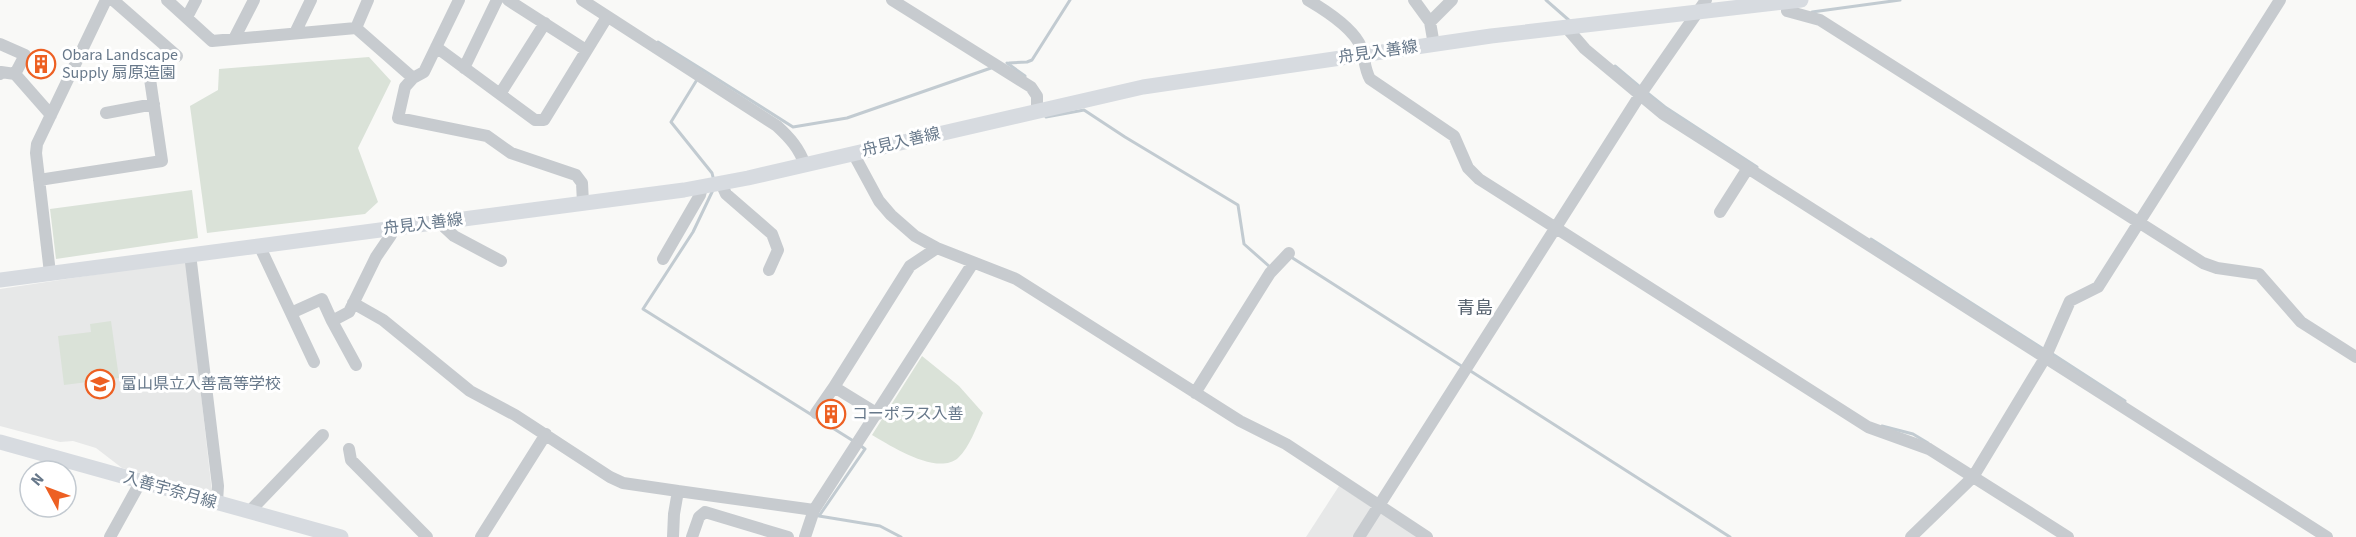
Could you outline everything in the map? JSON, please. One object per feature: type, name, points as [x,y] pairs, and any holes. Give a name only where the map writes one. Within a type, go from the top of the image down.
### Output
[{"type":"main road","name":"舟見入善線","points":[[0,280],[702,187],[1143,87],[1566,27],[1703,5],[1795,0]]},
{"type":"main road","name":"入善宇奈月線","points":[[0,442],[341,537]]},
{"type":"street","points":[[113,0],[177,56]]},
{"type":"street","points":[[167,0],[212,41],[235,37],[356,28],[413,78]]},
{"type":"street","points":[[187,17],[196,0]]},
{"type":"street","points":[[235,37],[254,0]]},
{"type":"street","points":[[295,33],[311,0]]},
{"type":"street","points":[[356,28],[368,0]]},
{"type":"street","points":[[459,0],[424,72],[413,78],[405,87],[398,118],[487,136],[511,153],[576,175],[582,183],[583,203]]},
{"type":"street","points":[[464,68],[497,0]]},
{"type":"street","points":[[508,0],[586,50]]},
{"type":"street","points":[[582,0],[777,126],[790,137],[805,165]]},
{"type":"street","points":[[892,0],[1031,87],[1037,96],[1037,110]]},
{"type":"street","points":[[1308,0],[1325,10],[1352,34],[1361,47],[1370,79],[1454,136],[1468,168],[1479,179],[1868,427],[1929,449],[2068,537]]},
{"type":"street","points":[[1414,0],[1430,22],[1434,45]]},
{"type":"street","points":[[1430,22],[1452,0]]},
{"type":"street","points":[[1795,0],[1787,11],[1820,20],[2203,263],[2217,268],[2259,274],[2301,322],[2356,357]]},
{"type":"street","points":[[1911,537],[1973,477],[2045,358],[2070,301],[2098,287],[2280,0]]},
{"type":"street","points":[[50,273],[37,144],[101,4]]},
{"type":"street","points":[[1359,537],[1640,95],[1703,5]]},
{"type":"street","points":[[436,47],[535,120],[544,120],[607,17]]},
{"type":"street","points":[[500,94],[545,23]]},
{"type":"street","points":[[1566,27],[1585,49],[1663,114],[2326,537]]},
{"type":"street","points":[[0,44],[25,55],[15,74]]},
{"type":"street","points":[[0,74],[15,74],[51,115]]},
{"type":"street","points":[[39,180],[162,161],[150,79]]},
{"type":"street","points":[[106,113],[154,104]]},
{"type":"street","points":[[852,153],[879,201],[915,236],[937,248],[1011,276],[1240,421],[1286,444],[1427,537]]},
{"type":"street","points":[[1720,212],[1748,168]]},
{"type":"street","points":[[721,183],[726,194],[772,234],[778,250],[769,270]]},
{"type":"street","points":[[663,259],[700,195],[702,187]]},
{"type":"street","points":[[439,222],[454,236],[501,261]]},
{"type":"street","points":[[332,321],[349,312],[376,257],[391,235],[392,228]]},
{"type":"street","points":[[259,245],[314,362]]},
{"type":"street","points":[[816,413],[910,266],[937,248]]},
{"type":"street","points":[[1195,393],[1270,273],[1288,253]]},
{"type":"street","points":[[190,254],[218,486],[217,502]]},
{"type":"street","points":[[805,537],[814,510],[878,414],[973,263]]},
{"type":"street","points":[[291,313],[322,299],[356,365]]},
{"type":"street","points":[[353,303],[383,320],[470,392],[546,434],[582,460],[623,483],[814,510]]},
{"type":"street","points":[[834,387],[878,414]]},
{"type":"street","points":[[481,537],[546,434]]},
{"type":"street","points":[[249,512],[323,435]]},
{"type":"street","points":[[349,449],[351,460],[427,537]]},
{"type":"street","points":[[110,537],[141,481]]},
{"type":"street","points":[[673,537],[678,491]]},
{"type":"street","points":[[692,537],[699,517],[705,512],[759,533],[788,537]]},
{"type":"shaded area","points":[[369,57],[391,81],[358,148],[378,202],[365,214],[207,233],[190,106],[218,90],[219,69]]},
{"type":"shaded area","points":[[192,190],[198,238],[56,259],[50,209]]},
{"type":"shaded area","name":"富山県立入善高等学校","points":[[186,261],[212,492],[122,468],[96,448],[73,441],[60,442],[0,426],[0,289]]},
{"type":"shaded area","points":[[111,321],[119,378],[64,385],[58,336],[91,332],[90,324]]},
{"type":"shaded area","points":[[922,356],[959,386],[983,413],[966,448],[958,458],[949,463],[927,462],[872,435]]},
{"type":"shaded area","points":[[1339,486],[1418,537],[1306,537]]},
{"type":"waterway","points":[[1009,63],[1032,60],[1070,0]]},
{"type":"waterway","points":[[1546,0],[1571,22]]},
{"type":"waterway","points":[[1812,12],[1900,0]]},
{"type":"waterway","points":[[658,42],[703,70],[702,73]]},
{"type":"waterway","points":[[1007,63],[1025,76]]},
{"type":"waterway","points":[[1615,66],[1640,87]]},
{"type":"waterway","points":[[703,70],[793,127],[847,118],[991,68]]},
{"type":"waterway","points":[[698,78],[671,122],[712,173],[714,181]]},
{"type":"waterway","points":[[1645,91],[1665,107],[1757,167]]},
{"type":"waterway","points":[[1046,117],[1084,110],[1238,205],[1244,244],[1270,267]]},
{"type":"waterway","points":[[713,190],[693,232],[643,309],[855,442]]},
{"type":"waterway","points":[[1871,239],[2045,350]]},
{"type":"waterway","points":[[1289,259],[1291,257],[1463,367]]},
{"type":"waterway","points":[[2051,353],[2125,401]]},
{"type":"waterway","points":[[1469,370],[1730,537]]},
{"type":"waterway","points":[[1882,426],[1913,434],[1928,443]]},
{"type":"waterway","points":[[861,446],[865,449],[819,516],[880,526],[901,537]]},
{"type":"place","name":"Obara Landscape Supply 扇原造園","points":[[41,64]]},
{"type":"place","name":"富山県立入善高等学校","points":[[100,384]]},
{"type":"place","name":"コーポラス入善","points":[[831,414]]},
{"type":"district","name":"青島","points":[[1475,308]]}]
